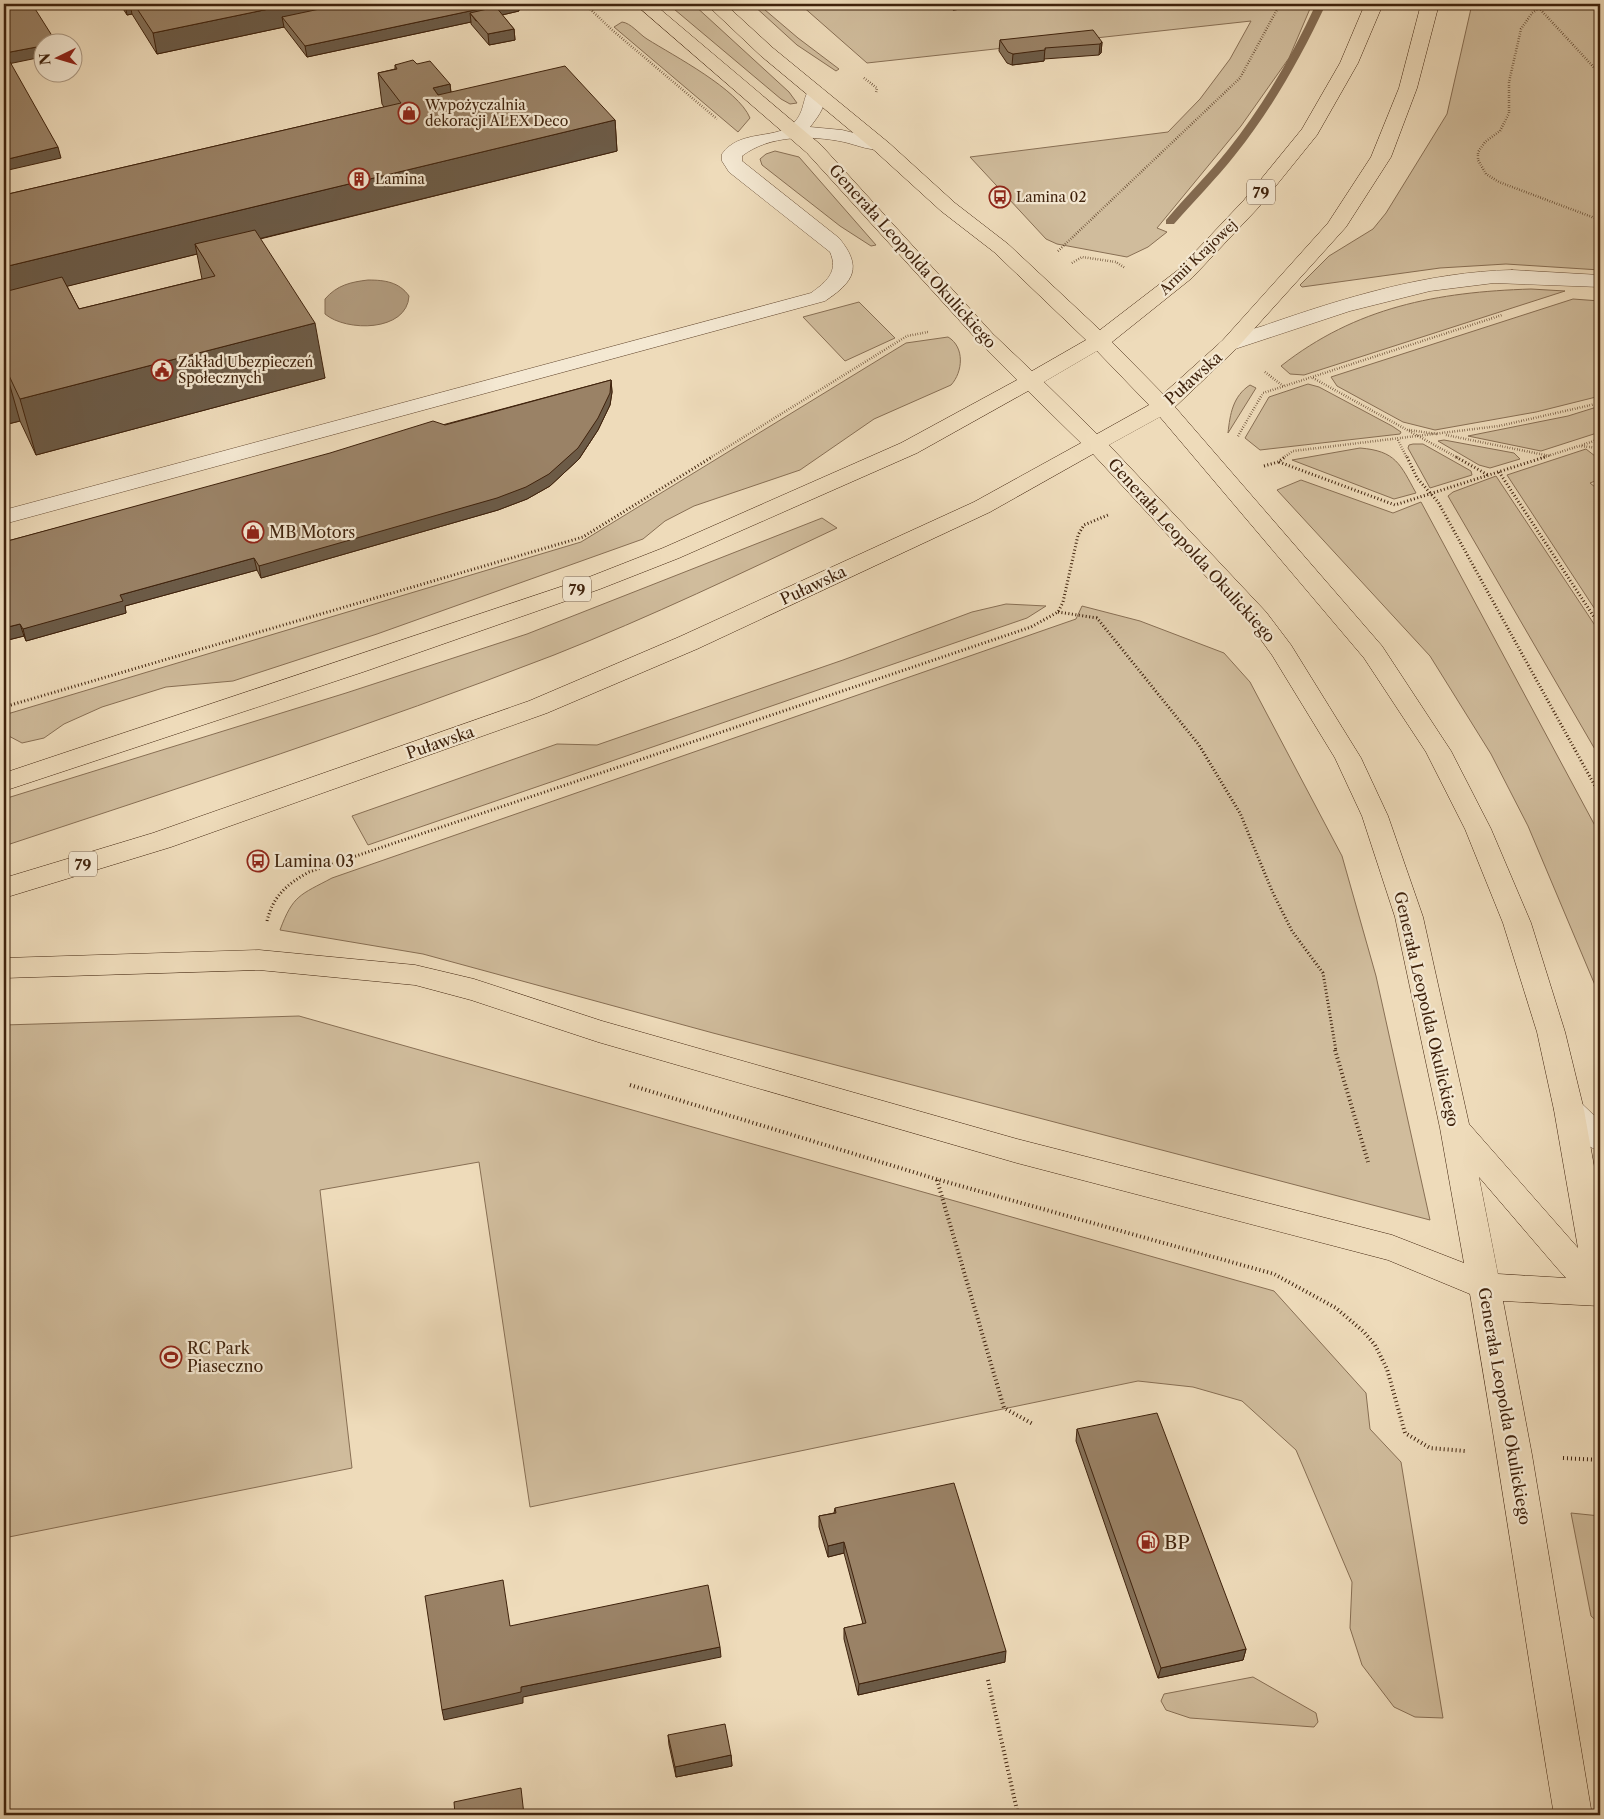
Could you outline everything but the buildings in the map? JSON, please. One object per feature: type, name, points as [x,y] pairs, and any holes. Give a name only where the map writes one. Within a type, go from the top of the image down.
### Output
[{"type":"main road","name":"Generała Leopolda Okulickiego","points":[[644,4],[796,132],[832,167],[986,338],[1125,473],[1256,617],[1282,650],[1348,758],[1375,816],[1408,917],[1456,1128],[1515,1454],[1542,1634],[1574,1815]]},
{"type":"main road","points":[[715,4],[948,207],[1001,248],[1099,341],[1163,406],[1224,480],[1305,570],[1372,652],[1438,751],[1478,829],[1517,923],[1552,1032],[1570,1110],[1600,1285]]},
{"type":"main road","name":"Armii Krajowej","points":[[1099,341],[1131,318],[1185,274],[1251,204],[1310,131],[1349,63],[1374,4]]},
{"type":"main road","name":"79","points":[[1229,345],[1336,227],[1381,157],[1408,88],[1430,4]]},
{"type":"main road","name":"79","points":[[4,782],[354,666],[592,584],[672,553],[909,448],[1099,341]]},
{"type":"main road","name":"Puławska","points":[[4,888],[162,840],[538,707],[688,643],[982,507],[1094,442],[1163,406],[1229,345]]},
{"type":"main road","points":[[4,968],[259,960],[296,962],[415,976],[474,990],[607,1034],[1008,1148],[1392,1248],[1446,1269],[1484,1287],[1600,1293]]},
{"type":"main road","points":[[1456,1128],[1550,1240],[1600,1293]]},
{"type":"street","points":[[796,132],[812,113],[816,102],[816,92]]},
{"type":"street","points":[[4,518],[818,297],[829,290],[842,275],[844,258],[839,250],[736,168],[731,157],[734,150],[744,145],[796,132],[835,135],[879,145]]},
{"type":"street","name":"Puławska","points":[[1229,345],[1321,312],[1393,293],[1460,280],[1530,276],[1600,281]]},
{"type":"street","points":[[1570,1110],[1600,1139]]},
{"type":"path","points":[[1056,253],[1240,78],[1280,4]]},
{"type":"path","points":[[1545,4],[1532,13],[1521,29],[1509,82],[1509,113],[1500,131],[1485,142],[1478,152],[1478,160],[1486,174],[1499,182],[1600,220]]},
{"type":"path","points":[[1539,8],[1600,74]]},
{"type":"path","points":[[1082,257],[1116,262],[1125,268]]},
{"type":"path","points":[[1237,439],[1263,393],[1505,314]]},
{"type":"path","points":[[4,707],[583,537],[907,336],[933,331]]},
{"type":"path","points":[[1266,372],[1284,387]]},
{"type":"path","points":[[1313,378],[1488,475]]},
{"type":"path","points":[[1600,402],[1499,426],[1419,438],[1293,451],[1278,462],[1395,504],[1600,439]]},
{"type":"path","points":[[1408,430],[1444,434],[1551,456]]},
{"type":"path","points":[[1398,440],[1417,478],[1438,502],[1600,795]]},
{"type":"path","points":[[1580,446],[1600,448]]},
{"type":"path","points":[[1500,472],[1600,626]]},
{"type":"path","points":[[287,884],[309,872],[1031,627],[1058,612],[1063,602],[1081,530],[1092,521],[1115,513]]},
{"type":"path","points":[[1058,612],[1097,618],[1199,745],[1240,813],[1272,891],[1292,930],[1323,973],[1337,1060],[1368,1162]]},
{"type":"path","points":[[625,1084],[936,1179],[1274,1274],[1323,1298],[1369,1336],[1383,1359],[1406,1433],[1430,1448],[1458,1451]]},
{"type":"path","points":[[936,1179],[1004,1408],[1033,1424]]},
{"type":"path","points":[[988,1680],[1018,1815]]},
{"type":"path","points":[[1304,1815],[1304,1812],[1332,1815]]},
{"type":"shaded area","points":[[668,4],[693,4],[789,92],[797,103],[790,104],[781,99]]},
{"type":"shaded area","points":[[752,4],[758,4],[839,69],[836,71],[797,45]]},
{"type":"shaded area","points":[[1312,4],[1289,58],[1241,126],[1157,228],[1167,232],[1148,247],[1127,257],[1057,244],[1046,239],[970,157],[1168,132],[1200,99],[1230,59],[1251,21],[867,63],[801,5]]},
{"type":"shaded area","points":[[1472,4],[1600,4],[1600,270],[1506,264],[1440,268],[1302,287],[1300,285],[1329,256],[1373,229],[1386,213],[1447,114]]},
{"type":"shaded area","points":[[622,22],[629,24],[647,39],[719,85],[733,96],[750,118],[738,132],[614,27]]},
{"type":"shaded area","points":[[775,151],[799,157],[876,245],[871,246],[840,226],[762,165],[760,159],[766,154]]},
{"type":"shaded area","points":[[368,280],[391,283],[405,291],[409,296],[406,308],[398,317],[387,322],[360,326],[335,320],[325,314],[325,299],[334,290],[350,283]]},
{"type":"shaded area","points":[[1531,289],[1565,291],[1304,375],[1290,374],[1281,366],[1309,346],[1338,330],[1368,316],[1399,306],[1463,294]]},
{"type":"shaded area","points":[[1573,299],[1600,301],[1600,396],[1536,412],[1435,430],[1403,422],[1337,386],[1331,377]]},
{"type":"shaded area","points":[[859,302],[895,338],[845,361],[803,317]]},
{"type":"shaded area","points":[[948,337],[954,341],[960,353],[960,367],[951,385],[874,419],[800,470],[694,506],[665,521],[643,539],[377,634],[233,681],[166,687],[102,707],[64,724],[44,738],[22,743],[5,734],[4,715],[581,542],[906,343]]},
{"type":"shaded area","points":[[1308,384],[1319,387],[1392,426],[1401,432],[1400,434],[1260,450],[1245,438],[1269,397]]},
{"type":"shaded area","points":[[1250,385],[1256,388],[1228,433],[1233,406],[1244,389]]},
{"type":"shaded area","points":[[1600,406],[1600,432],[1541,451],[1468,436],[1568,416]]},
{"type":"shaded area","points":[[1444,440],[1514,453],[1520,459],[1490,468],[1479,465],[1438,441]]},
{"type":"shaded area","points":[[1423,444],[1471,471],[1472,475],[1430,488],[1408,448],[1409,445]]},
{"type":"shaded area","points":[[1360,448],[1382,452],[1389,456],[1401,467],[1416,493],[1394,499],[1292,460]]},
{"type":"shaded area","points":[[1586,449],[1600,460],[1600,479],[1590,483],[1600,491],[1600,617],[1507,475]]},
{"type":"shaded area","points":[[1496,476],[1600,633],[1600,758],[1448,496],[1453,492]]},
{"type":"shaded area","points":[[1301,480],[1393,513],[1421,502],[1600,835],[1600,997],[1528,826],[1491,754],[1430,656],[1277,490]]},
{"type":"shaded area","points":[[822,518],[837,528],[661,610],[554,655],[349,730],[4,846],[4,799],[346,693],[527,634]]},
{"type":"shaded area","points":[[1006,604],[1046,606],[1027,618],[368,845],[352,816],[557,744],[597,745],[843,660],[972,612]]},
{"type":"shaded area","points":[[1082,606],[1140,621],[1224,653],[1250,682],[1342,856],[1376,976],[1430,1220],[713,1033],[423,954],[280,930],[289,910],[299,897],[332,878],[1076,619]]},
{"type":"shaded area","points":[[299,1016],[1274,1291],[1366,1393],[1370,1429],[1401,1462],[1443,1718],[1415,1717],[1394,1707],[1362,1665],[1350,1628],[1352,1582],[1296,1450],[1242,1401],[1193,1387],[1138,1381],[530,1507],[479,1162],[320,1190],[352,1468],[4,1538],[4,1025]]},
{"type":"shaded area","points":[[1571,1513],[1600,1516],[1600,1624],[1591,1616]]},
{"type":"shaded area","points":[[1253,1677],[1316,1713],[1318,1722],[1314,1727],[1190,1718],[1166,1710],[1161,1701],[1164,1694]]},
{"type":"waterway","points":[[1170,222],[1232,152],[1252,125],[1294,58],[1321,4]]},
{"type":"place","name":"Wypożyczalnia dekoracji ALEX Deco","points":[[409,113]]},
{"type":"place","name":"Lamina","points":[[359,179]]},
{"type":"place","name":"Lamina 02","points":[[1000,197]]},
{"type":"place","name":"Zakład Ubezpieczeń Społecznych","points":[[162,370]]},
{"type":"place","name":"MB Motors","points":[[253,532]]},
{"type":"place","name":"Lamina 03","points":[[258,861]]},
{"type":"place","name":"RC Park Piaseczno","points":[[171,1357]]},
{"type":"place","name":"BP","points":[[1148,1542]]}]
